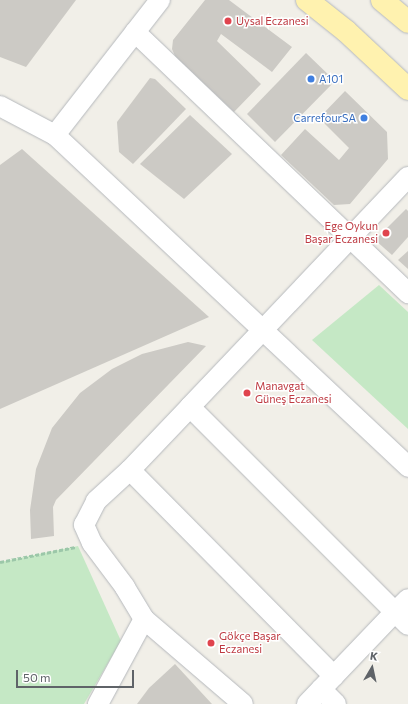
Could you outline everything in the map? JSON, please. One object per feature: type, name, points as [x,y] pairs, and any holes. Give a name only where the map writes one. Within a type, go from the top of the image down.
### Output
[{"type":"main road","points":[[308,0],[346,31],[408,89]]},
{"type":"main road","points":[[382,0],[408,22]]},
{"type":"street","points":[[55,135],[160,0]]},
{"type":"street","points":[[135,32],[408,293]]},
{"type":"street","points":[[0,106],[55,135],[408,467]]},
{"type":"street","points":[[243,704],[144,619],[125,588],[92,543],[84,525],[96,501],[130,470],[408,177]]},
{"type":"street","points":[[190,407],[404,612],[328,682],[307,704]]},
{"type":"street","points":[[130,470],[328,682],[336,704]]},
{"type":"street","points":[[98,704],[144,619]]},
{"type":"path","points":[[0,562],[92,543]]},
{"type":"green space","points":[[379,285],[408,312],[408,429],[312,340]]},
{"type":"green space","points":[[78,546],[121,641],[84,704],[0,704],[0,562]]},
{"type":"building","points":[[0,0],[76,0],[26,67],[0,57]]},
{"type":"building","points":[[205,0],[229,0],[292,47],[272,72],[221,34],[217,41],[261,84],[234,112],[175,56],[172,49],[173,40]]},
{"type":"building","points":[[306,53],[335,81],[275,142],[247,114]]},
{"type":"building","points":[[150,78],[155,79],[186,109],[133,164],[119,152],[117,122]]},
{"type":"building","points":[[345,91],[387,132],[388,159],[350,204],[334,205],[281,155],[305,129],[339,160],[349,148],[319,118]]},
{"type":"building","points":[[190,115],[232,154],[184,199],[140,164]]},
{"type":"building","points":[[22,149],[209,317],[0,409],[0,165]]},
{"type":"building","points":[[406,209],[408,211],[408,237],[392,255],[375,240]]},
{"type":"building","points":[[408,251],[408,269],[398,260]]},
{"type":"building","points":[[188,342],[206,346],[56,500],[53,507],[54,536],[31,539],[30,510],[36,469],[52,428],[80,393],[112,369],[142,354]]},
{"type":"building","points":[[175,664],[212,704],[137,704],[149,688]]},
{"type":"place","name":"Uysal Eczanesi","points":[[228,21]]},
{"type":"place","name":"A101","points":[[311,79]]},
{"type":"place","name":"CarrefourSA","points":[[364,118]]},
{"type":"place","name":"Ege Oykun Başar Eczanesi","points":[[386,233]]},
{"type":"place","name":"Manavgat Güneş Eczanesi","points":[[247,393]]},
{"type":"place","name":"Gökçe Başar Eczanesi","points":[[211,643]]}]
